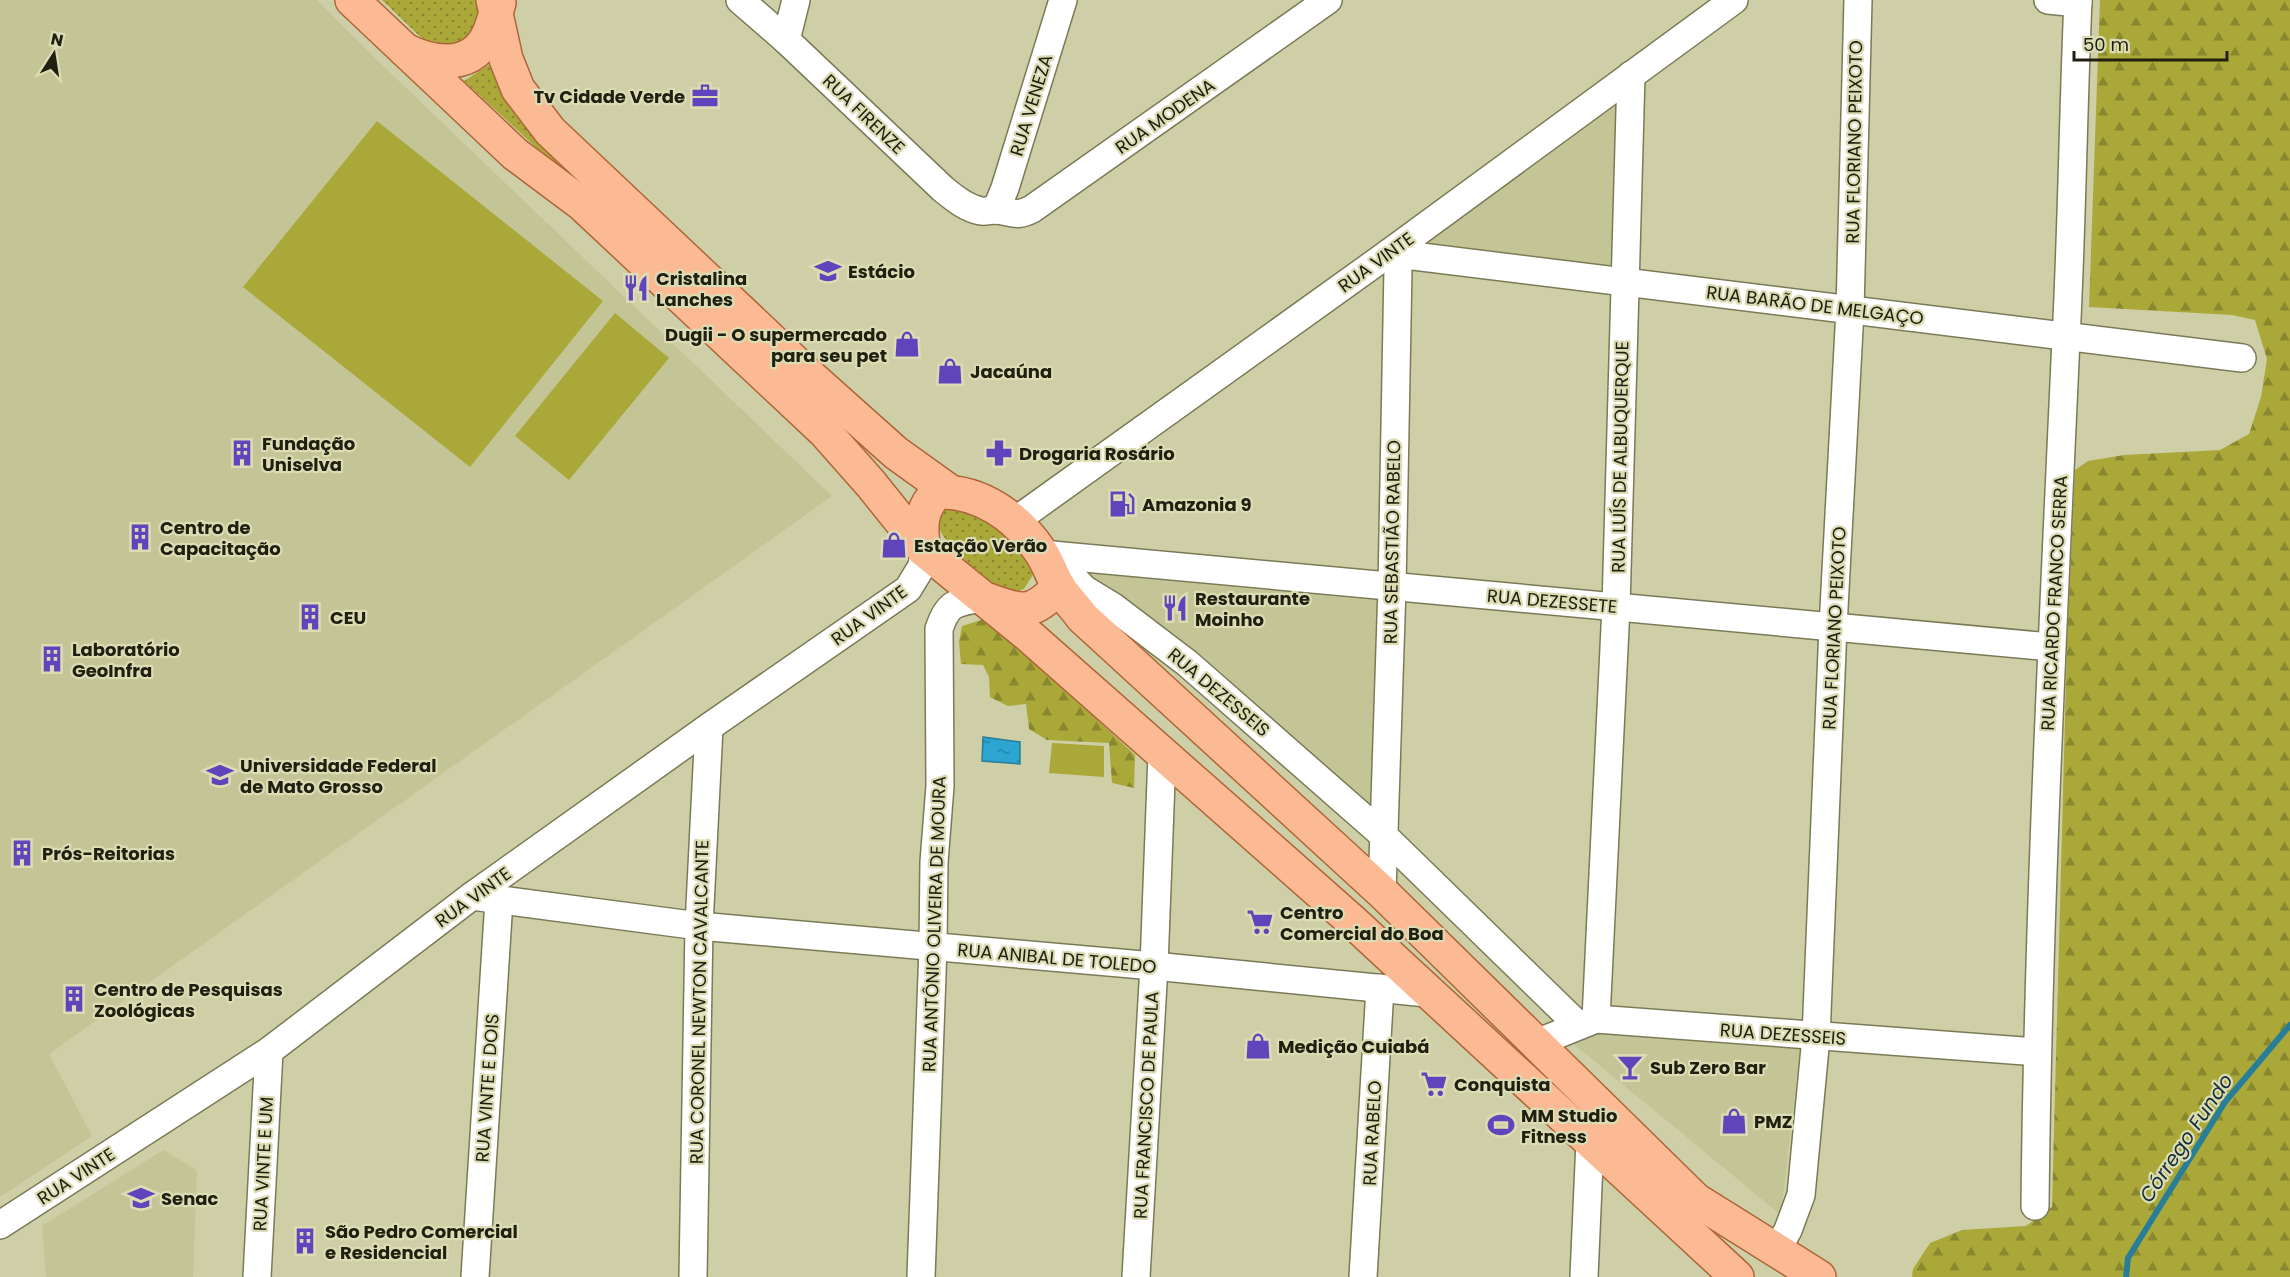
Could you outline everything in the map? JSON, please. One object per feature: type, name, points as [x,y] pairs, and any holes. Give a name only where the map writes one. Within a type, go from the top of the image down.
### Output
[{"type":"main road","points":[[357,3],[400,48],[515,154],[582,204],[825,432],[871,484],[924,550],[1027,634],[1364,933],[1737,1277]]},
{"type":"main road","points":[[400,48],[433,61],[460,59],[473,52],[485,40],[496,4]]},
{"type":"main road","points":[[496,4],[506,59],[518,89],[550,131],[819,384],[896,453],[949,491]]},
{"type":"main road","points":[[924,550],[921,527],[923,512],[929,500],[937,492],[949,491],[982,500],[1015,521],[1047,553],[1059,587],[1082,617],[1382,892],[1534,1044],[1696,1200],[1819,1277]]},
{"type":"main road","points":[[981,598],[1018,611],[1032,608],[1044,601],[1059,587]]},
{"type":"street","name":"RUA FIRENZE","points":[[740,0],[786,40],[943,189],[968,207],[982,212],[996,210]]},
{"type":"street","points":[[786,40],[796,0]]},
{"type":"street","name":"RUA VENEZA","points":[[996,210],[1009,177],[1063,0]]},
{"type":"street","name":"RUA MODENA","points":[[996,210],[1023,214],[1032,209],[1328,0]]},
{"type":"street","name":"RUA VINTE","points":[[1015,521],[1389,253],[1734,0]]},
{"type":"street","name":"RUA FLORIANO PEIXOTO","points":[[1777,1250],[1788,1230],[1801,1195],[1816,1037],[1833,627],[1850,310],[1858,0]]},
{"type":"street","points":[[2048,0],[2078,2]]},
{"type":"street","name":"RUA RICARDO FRANCO SERRA","points":[[2035,1206],[2037,1052],[2051,647],[2067,336],[2078,2]]},
{"type":"street","name":"RUA LUÍS DE ALBUQUERQUE","points":[[1587,1022],[1616,607],[1631,75]]},
{"type":"street","name":"RUA BARÃO DE MELGAÇO","points":[[1389,253],[2242,358]]},
{"type":"street","name":"RUA SEBASTIÃO RABELO","points":[[1382,892],[1382,834],[1392,587],[1398,268],[1389,253]]},
{"type":"street","name":"RUA VINTE","points":[[0,1225],[269,1052],[472,896],[908,589],[922,566],[924,550]]},
{"type":"street","name":"RUA DEZESSETE","points":[[1047,553],[2051,647]]},
{"type":"street","name":"RUA DEZESSEIS","points":[[1047,553],[1084,590],[1112,606],[1187,663],[1382,834],[1587,1022]]},
{"type":"street","name":"RUA ANTÔNIO OLIVEIRA DE MOURA","points":[[921,1277],[934,862],[940,786],[939,629],[944,613],[954,603],[981,598]]},
{"type":"street","name":"RUA CORONEL NEWTON CAVALCANTE","points":[[693,1277],[699,926],[709,727]]},
{"type":"street","name":"RUA FRANCISCO DE PAULA","points":[[1136,1277],[1154,966],[1162,754]]},
{"type":"street","name":"RUA ANIBAL DE TOLEDO","points":[[472,896],[699,926],[1154,966],[1427,993]]},
{"type":"street","name":"RUA VINTE E DOIS","points":[[475,1277],[499,900]]},
{"type":"street","name":"RUA RABELO","points":[[1364,933],[1370,958],[1371,987],[1364,1277]]},
{"type":"street","name":"RUA DEZESSEIS","points":[[1534,1044],[1587,1022],[2037,1052]]},
{"type":"street","name":"RUA VINTE E UM","points":[[257,1277],[269,1052]]},
{"type":"street","points":[[1584,1277],[1590,1141]]},
{"type":"shaded area","name":"Universidade Federal de Mato Grosso","points":[[0,0],[317,0],[832,496],[49,1054],[92,1136],[0,1197]]},
{"type":"shaded area","points":[[1616,99],[1614,272],[1409,248]]},
{"type":"shaded area","points":[[1064,571],[1381,601],[1368,840]]},
{"type":"shaded area","points":[[1601,1027],[1800,1049],[1781,1215],[1570,1041]]},
{"type":"shaded area","name":"Senac","points":[[163,1150],[197,1170],[193,1277],[46,1277],[42,1226]]},
{"type":"green space","points":[[382,0],[483,0],[470,43],[433,49]]},
{"type":"green space","points":[[2100,0],[2290,0],[2290,1277],[1912,1277],[1913,1269],[1930,1243],[1962,1230],[2026,1226],[2052,1207],[2067,643],[2075,470],[2088,461],[2124,455],[2220,450],[2249,434],[2261,397],[2267,359],[2255,320],[2232,315],[2089,307]]},
{"type":"green space","points":[[493,62],[621,215],[540,151],[464,81]]},
{"type":"green space","points":[[377,121],[603,301],[470,467],[243,287]]},
{"type":"green space","points":[[615,313],[669,358],[569,480],[515,436]]},
{"type":"green space","points":[[958,502],[1018,542],[1034,573],[1024,589],[1011,592],[995,585],[945,539],[940,528],[940,515],[945,506]]},
{"type":"green space","points":[[988,618],[1135,755],[1134,788],[1112,783],[1109,743],[1047,740],[1029,729],[1026,704],[1008,706],[990,697],[989,677],[983,665],[961,664],[959,642],[962,626]]},
{"type":"green space","points":[[1052,743],[1104,746],[1104,777],[1049,773]]},
{"type":"water","points":[[983,737],[1020,742],[1020,764],[982,761]]},
{"type":"waterway","name":"Córrego Fundo","points":[[2126,1277],[2128,1258],[2225,1102],[2290,1025]]},
{"type":"place","name":"Tv Cidade Verde","points":[[705,96]]},
{"type":"place","name":"Estácio","points":[[828,271]]},
{"type":"place","name":"Cristalina Lanches","points":[[636,288]]},
{"type":"place","name":"Dugii - O supermercado para seu pet","points":[[907,344]]},
{"type":"place","name":"Jacaúna","points":[[950,371]]},
{"type":"place","name":"Fundação Uniselva","points":[[242,453]]},
{"type":"place","name":"Drogaria Rosário","points":[[999,453]]},
{"type":"place","name":"Amazonia 9","points":[[1122,504]]},
{"type":"place","name":"Centro de Capacitação","points":[[140,537]]},
{"type":"place","name":"Estação Verão","points":[[894,545]]},
{"type":"place","name":"Restaurante Moinho","points":[[1175,608]]},
{"type":"place","name":"CEU","points":[[310,617]]},
{"type":"place","name":"Laboratório GeoInfra","points":[[52,659]]},
{"type":"place","name":"Universidade Federal de Mato Grosso","points":[[220,775]]},
{"type":"place","name":"Prós-Reitorias","points":[[22,853]]},
{"type":"place","name":"Centro Comercial do Boa","points":[[1260,922]]},
{"type":"place","name":"Centro de Pesquisas Zoológicas","points":[[74,999]]},
{"type":"place","name":"Medição Cuiabá","points":[[1258,1046]]},
{"type":"place","name":"Sub Zero Bar","points":[[1630,1067]]},
{"type":"place","name":"Conquista","points":[[1434,1084]]},
{"type":"place","name":"PMZ","points":[[1734,1121]]},
{"type":"place","name":"MM Studio Fitness","points":[[1501,1125]]},
{"type":"place","name":"Senac","points":[[141,1198]]},
{"type":"place","name":"São Pedro Comercial e Residencial","points":[[305,1241]]}]
